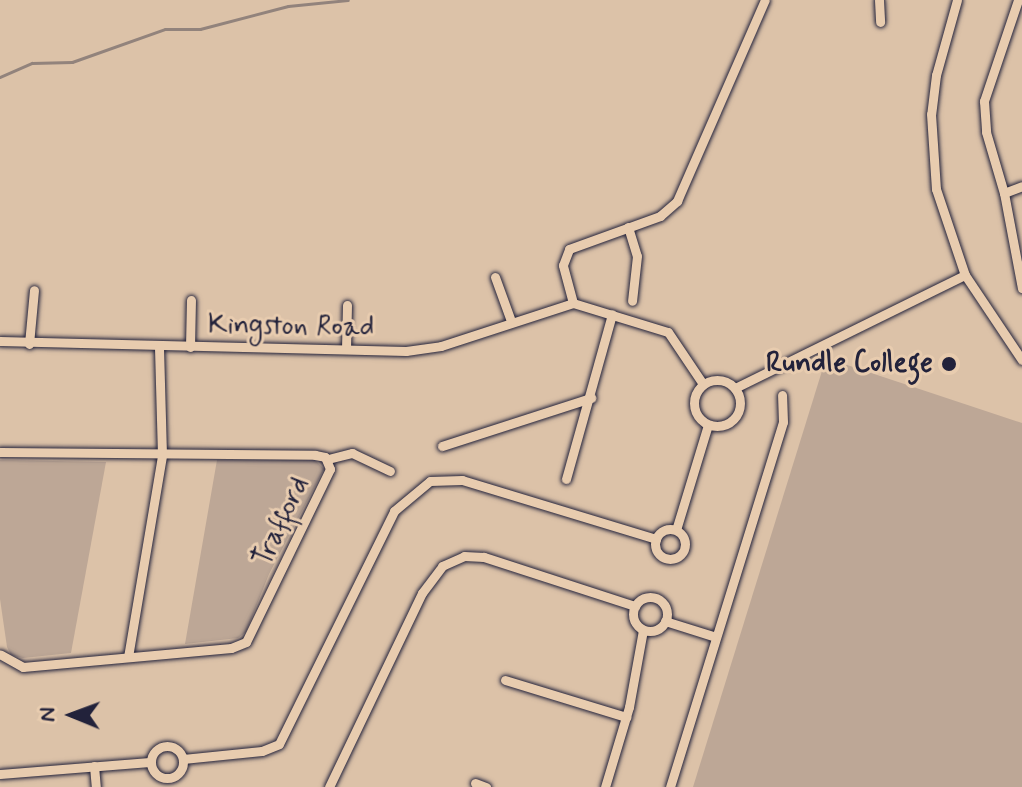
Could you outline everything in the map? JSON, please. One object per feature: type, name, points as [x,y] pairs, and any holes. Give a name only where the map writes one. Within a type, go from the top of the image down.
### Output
[{"type":"street","points":[[703,384],[668,332],[573,303],[563,265],[569,249],[660,216],[677,201],[765,0]]},
{"type":"street","points":[[879,0],[880,22]]},
{"type":"street","points":[[957,0],[936,75],[931,114],[936,189],[952,244],[965,275],[1022,360]]},
{"type":"street","points":[[1018,0],[984,101],[986,132],[1004,193],[1022,288]]},
{"type":"street","points":[[1004,193],[1022,186]]},
{"type":"street","points":[[628,227],[637,256],[632,301]]},
{"type":"street","points":[[735,388],[965,275]]},
{"type":"street","points":[[495,277],[511,321]]},
{"type":"street","points":[[29,344],[34,290]]},
{"type":"street","points":[[190,347],[191,300]]},
{"type":"street","name":"Kingston Road","points":[[0,341],[159,348],[422,349],[573,303]]},
{"type":"street","points":[[346,349],[347,305]]},
{"type":"street","points":[[566,479],[612,314]]},
{"type":"street","points":[[128,657],[162,455],[159,348]]},
{"type":"street","points":[[724,380],[735,388],[740,403],[736,417],[723,426],[708,425],[694,409],[695,395],[703,384],[724,380]]},
{"type":"street","points":[[670,787],[783,422],[782,395]]},
{"type":"street","points":[[442,446],[591,398]]},
{"type":"street","points":[[676,530],[708,425]]},
{"type":"street","name":"Trafford","points":[[0,452],[315,455],[328,459],[327,480],[246,642],[231,648],[23,667],[0,654]]},
{"type":"street","points":[[328,459],[352,453],[390,471]]},
{"type":"street","points":[[183,759],[262,751],[279,744],[394,511],[430,481],[462,480],[656,539]]},
{"type":"street","points":[[667,529],[676,530],[685,541],[676,558],[662,557],[656,539],[667,529]]},
{"type":"street","points":[[329,787],[422,593],[442,566],[464,556],[484,557],[635,606],[654,598],[665,606],[665,621],[656,630],[643,630]]},
{"type":"street","points":[[605,787],[626,717],[643,630],[633,617],[635,606]]},
{"type":"street","points":[[665,621],[716,637]]},
{"type":"street","points":[[505,680],[626,717]]},
{"type":"street","points":[[0,774],[150,762],[163,746],[175,747],[183,759]]},
{"type":"street","points":[[150,762],[155,773],[168,783],[178,773],[183,759]]},
{"type":"street","points":[[94,766],[96,787]]},
{"type":"street","points":[[475,783],[486,787]]},
{"type":"shaded area","points":[[826,358],[1022,423],[1022,787],[693,787]]},
{"type":"shaded area","points":[[0,460],[106,462],[71,653],[23,658],[11,655],[7,647],[0,599]]},
{"type":"shaded area","points":[[217,460],[315,460],[324,469],[269,574],[246,632],[238,638],[185,644]]},
{"type":"waterway","points":[[0,77],[32,63],[72,62],[165,29],[200,29],[288,6],[348,0]]},
{"type":"place","name":"Rundle College","points":[[949,364]]}]
